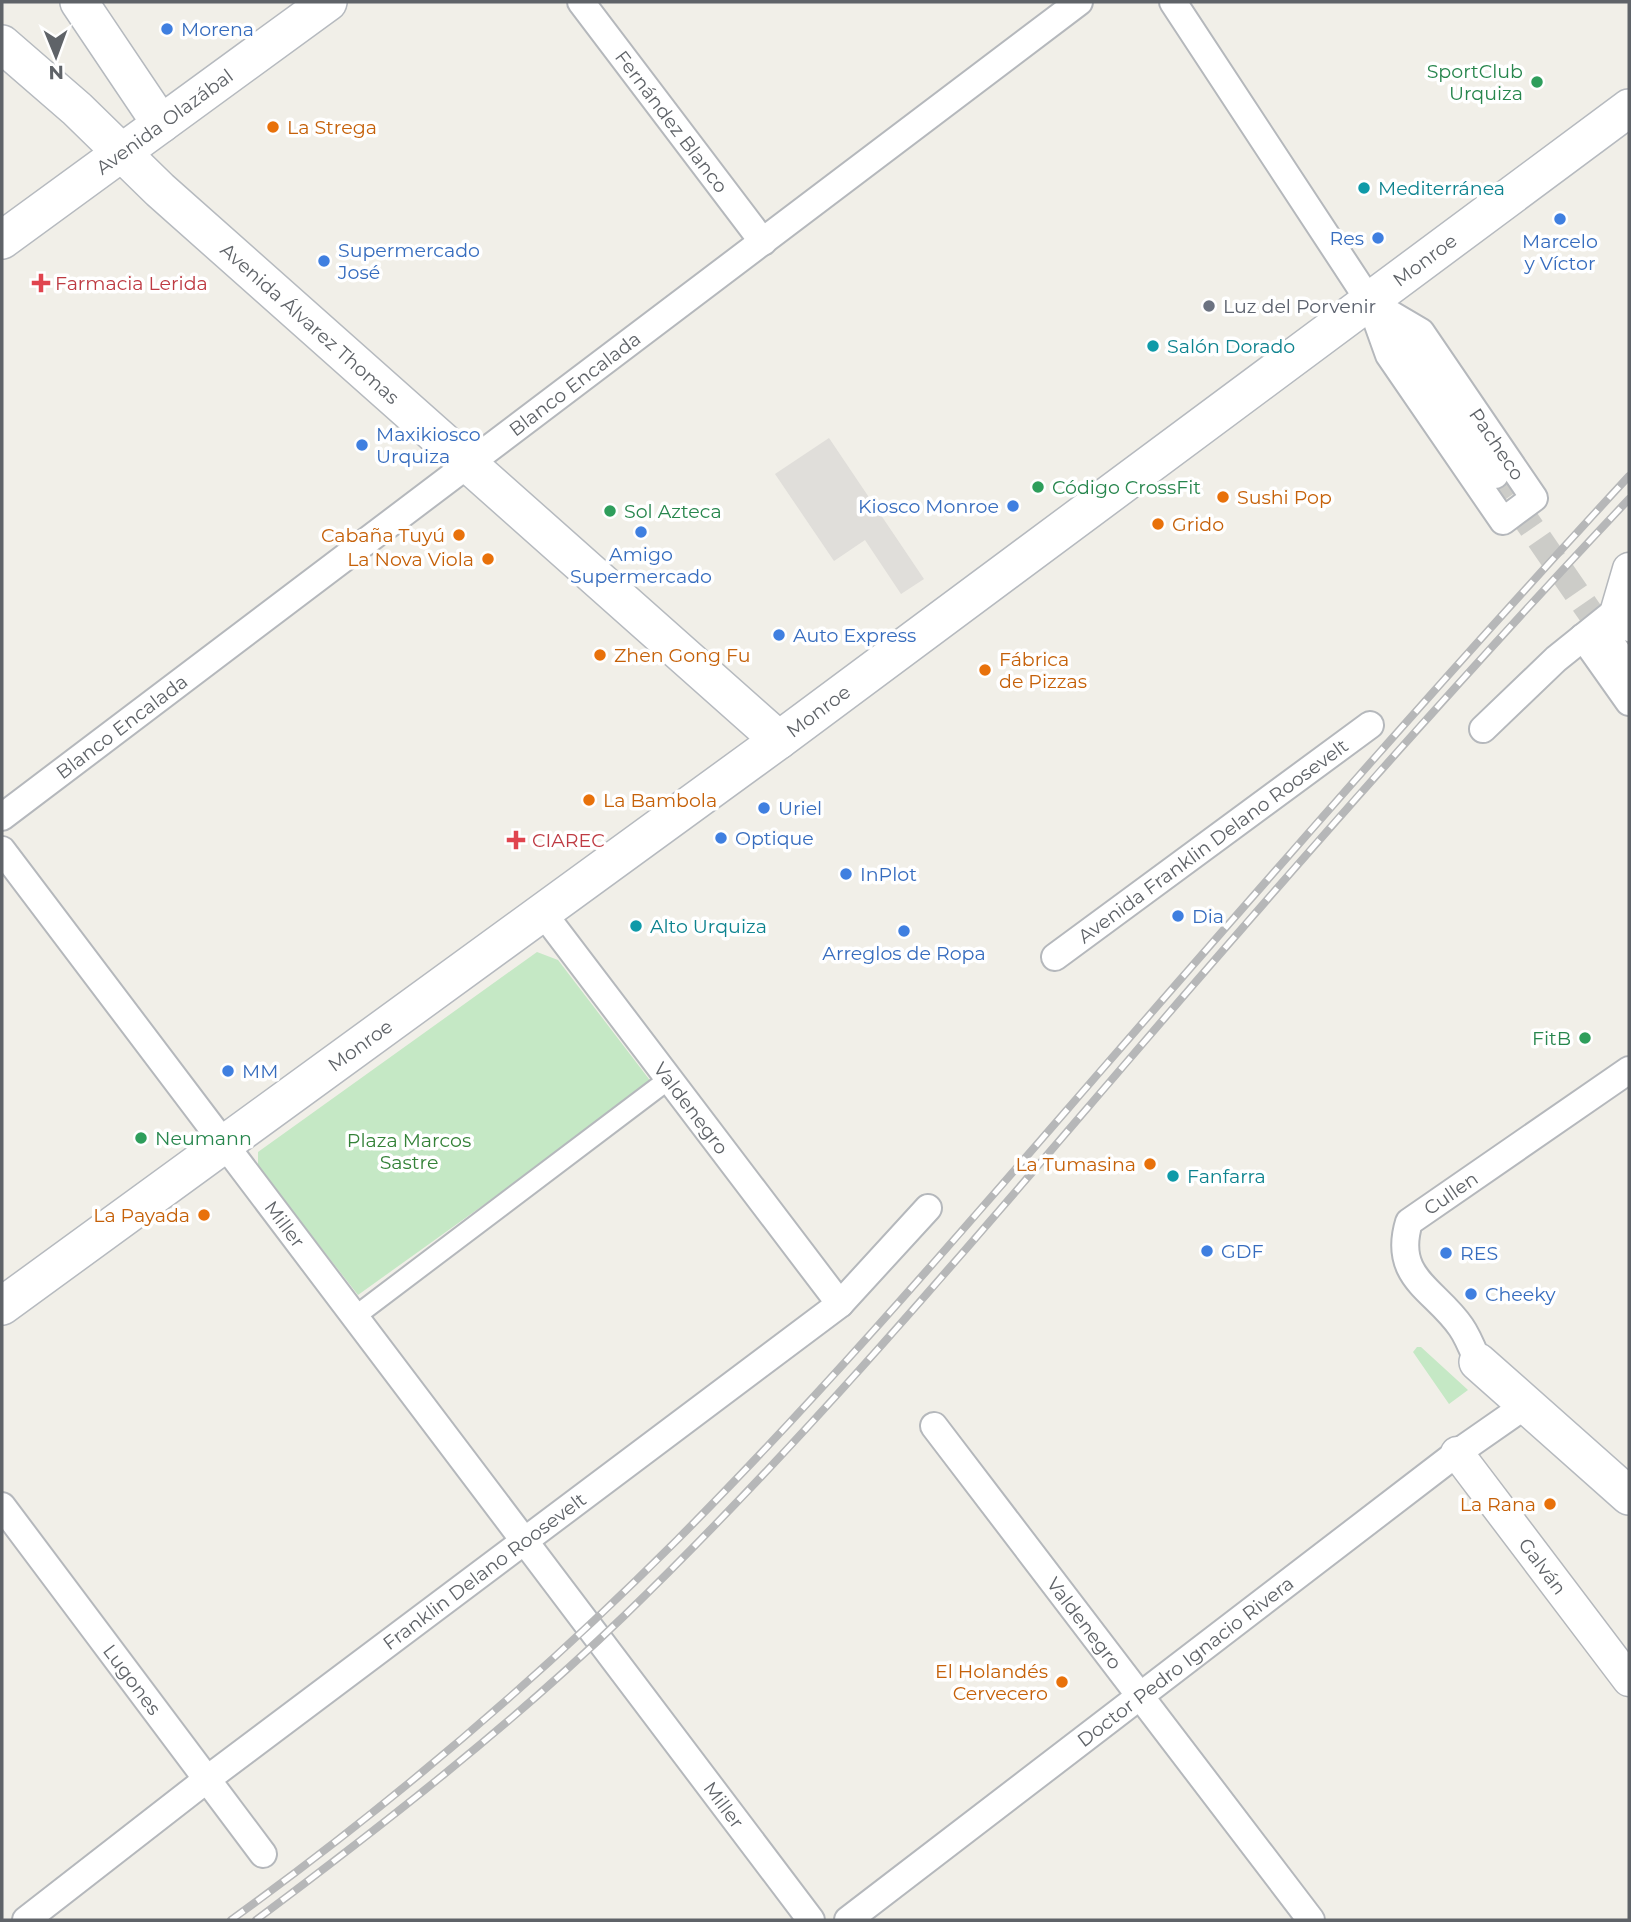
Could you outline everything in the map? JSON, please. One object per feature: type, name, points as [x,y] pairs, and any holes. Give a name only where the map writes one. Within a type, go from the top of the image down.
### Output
[{"type":"main road","points":[[79,2],[161,124]]},
{"type":"main road","name":"Avenida Olazábal","points":[[2,240],[328,2]]},
{"type":"main road","name":"Avenida Álvarez Thomas","points":[[2,44],[77,109],[120,154],[779,740]]},
{"type":"main road","name":"Monroe","points":[[2,1306],[779,740],[1629,108]]},
{"type":"main road","points":[[1478,1362],[1629,1496]]},
{"type":"street","name":"Fernández Blanco","points":[[581,2],[763,242]]},
{"type":"street","name":"Blanco Encalada","points":[[2,817],[1079,2]]},
{"type":"street","name":"Pacheco","points":[[1173,2],[1370,302],[1403,342],[1495,475]]},
{"type":"street","name":"Pacheco","points":[[1370,302],[1420,332],[1534,498],[1503,521],[1390,355],[1370,302]]},
{"type":"street","points":[[1629,569],[1613,622],[1629,702]]},
{"type":"street","points":[[1613,622],[1629,669]]},
{"type":"street","points":[[1483,729],[1613,622]]},
{"type":"street","name":"Avenida Franklin Delano Roosevelt","points":[[1055,957],[1370,725]]},
{"type":"street","name":"Miller","points":[[2,850],[353,1318],[811,1920]]},
{"type":"street","name":"Valdenegro","points":[[543,913],[840,1304]]},
{"type":"street","name":"Cullen","points":[[1478,1362],[1461,1326],[1412,1273],[1404,1241],[1409,1222],[1629,1070]]},
{"type":"street","points":[[353,1318],[669,1079]]},
{"type":"street","name":"Franklin Delano Roosevelt","points":[[26,1920],[206,1780],[840,1304],[928,1208]]},
{"type":"street","name":"Doctor Pedro Ignacio Rivera","points":[[848,1920],[1457,1453],[1526,1405]]},
{"type":"street","name":"Valdenegro","points":[[934,1426],[1311,1920]]},
{"type":"street","name":"Galván","points":[[1457,1453],[1629,1680]]},
{"type":"street","name":"Lugones","points":[[2,1506],[263,1854]]},
{"type":"shaded area","points":[[829,438],[924,579],[901,594],[865,540],[834,561],[775,474]]},
{"type":"green space","name":"Plaza Marcos Sastre","points":[[537,952],[558,960],[652,1083],[527,1186],[521,1178],[358,1295],[258,1167],[258,1152]]},
{"type":"green space","points":[[1417,1347],[1421,1347],[1468,1390],[1449,1404],[1413,1352]]},
{"type":"tunnel","points":[[1495,475],[1607,637]]},
{"type":"railway","points":[[231,1920],[348,1832],[462,1739],[571,1642],[732,1484],[891,1311],[1361,773],[1629,476]]},
{"type":"railway","points":[[256,1920],[398,1811],[536,1697],[624,1616],[757,1482],[884,1342],[1316,844],[1502,635],[1629,499]]},
{"type":"place","name":"Morena","points":[[167,29]]},
{"type":"place","name":"SportClub Urquiza","points":[[1537,82]]},
{"type":"place","name":"La Strega","points":[[273,127]]},
{"type":"place","name":"Mediterránea","points":[[1364,188]]},
{"type":"place","name":"Marcelo y Víctor","points":[[1560,219]]},
{"type":"place","name":"Res","points":[[1378,238]]},
{"type":"place","name":"Supermercado José","points":[[324,261]]},
{"type":"place","name":"Farmacia Lerida","points":[[41,283]]},
{"type":"place","name":"Luz del Porvenir","points":[[1209,306]]},
{"type":"place","name":"Salón Dorado","points":[[1153,346]]},
{"type":"place","name":"Maxikiosco Urquiza","points":[[362,445]]},
{"type":"place","name":"Código CrossFit","points":[[1038,487]]},
{"type":"place","name":"Sushi Pop","points":[[1223,497]]},
{"type":"place","name":"Kiosco Monroe","points":[[1013,506]]},
{"type":"place","name":"Sol Azteca","points":[[610,511]]},
{"type":"place","name":"Grido","points":[[1158,524]]},
{"type":"place","name":"Amigo Supermercado","points":[[641,532]]},
{"type":"place","name":"Cabaña Tuyú","points":[[459,535]]},
{"type":"place","name":"La Nova Viola","points":[[488,559]]},
{"type":"place","name":"Auto Express","points":[[779,635]]},
{"type":"place","name":"Zhen Gong Fu","points":[[600,655]]},
{"type":"place","name":"Fábrica de Pizzas","points":[[985,670]]},
{"type":"place","name":"La Bambola","points":[[589,800]]},
{"type":"place","name":"Uriel","points":[[764,808]]},
{"type":"place","name":"Optique","points":[[721,838]]},
{"type":"place","name":"CIAREC","points":[[516,840]]},
{"type":"place","name":"InPlot","points":[[846,874]]},
{"type":"place","name":"Dia","points":[[1178,916]]},
{"type":"place","name":"Alto Urquiza","points":[[636,926]]},
{"type":"place","name":"Arreglos de Ropa","points":[[904,931]]},
{"type":"place","name":"FitB","points":[[1585,1038]]},
{"type":"place","name":"MM","points":[[228,1071]]},
{"type":"place","name":"Neumann","points":[[141,1138]]},
{"type":"place","name":"La Tumasina","points":[[1150,1164]]},
{"type":"place","name":"Fanfarra","points":[[1173,1176]]},
{"type":"place","name":"La Payada","points":[[204,1215]]},
{"type":"place","name":"GDF","points":[[1207,1251]]},
{"type":"place","name":"RES","points":[[1446,1253]]},
{"type":"place","name":"Cheeky","points":[[1471,1294]]},
{"type":"place","name":"La Rana","points":[[1550,1504]]},
{"type":"place","name":"El Holandés Cervecero","points":[[1062,1682]]}]
